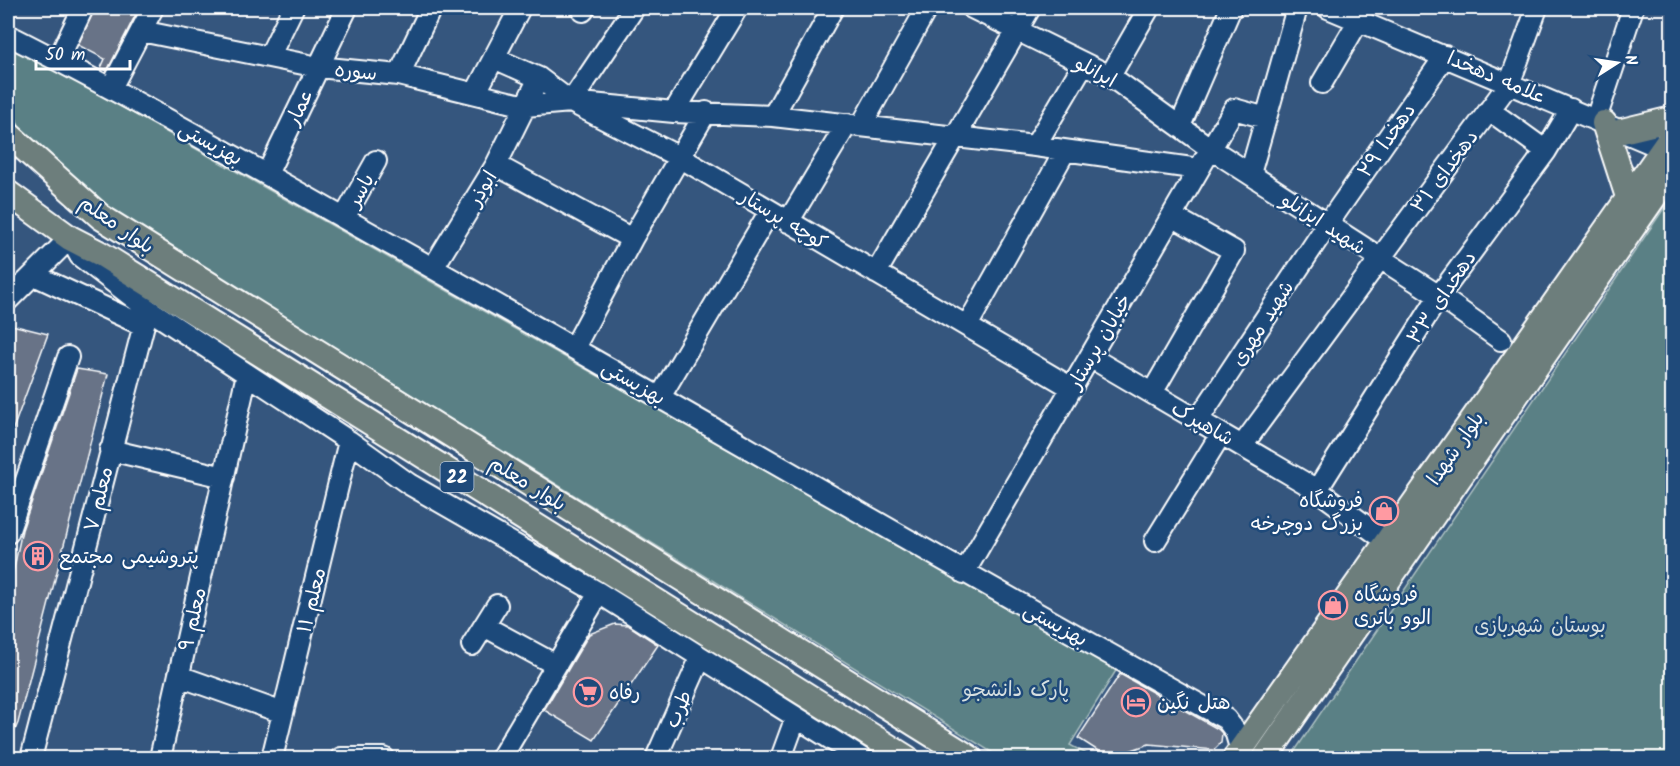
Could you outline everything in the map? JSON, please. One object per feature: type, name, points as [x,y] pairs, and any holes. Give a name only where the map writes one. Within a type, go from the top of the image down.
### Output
[{"type":"main road","points":[[1629,201],[1608,124],[1672,119]]},
{"type":"main road","points":[[8,134],[8,148]]},
{"type":"main road","name":"بلوار معلم","points":[[8,134],[100,217],[970,759]]},
{"type":"main road","name":"بلوار شهدا","points":[[1238,755],[1629,201],[1670,153]]},
{"type":"main road","name":"بلوار شهدا","points":[[1265,759],[1670,153]]},
{"type":"main road","name":"بلوار معلم","points":[[8,193],[70,238],[102,254],[907,759]]},
{"type":"street","points":[[58,60],[83,8]]},
{"type":"street","points":[[111,88],[153,8]]},
{"type":"street","points":[[270,55],[293,8]]},
{"type":"street","name":"عمار","points":[[267,174],[347,8]]},
{"type":"street","points":[[399,75],[431,8]]},
{"type":"street","points":[[476,92],[520,8]]},
{"type":"street","points":[[571,102],[634,8]]},
{"type":"street","points":[[674,112],[737,8]]},
{"type":"street","points":[[773,116],[833,8]]},
{"type":"street","points":[[788,222],[854,125],[927,8]]},
{"type":"street","name":"ایرانلو","points":[[972,8],[1110,76],[1211,149]]},
{"type":"street","points":[[876,273],[1030,8]]},
{"type":"street","points":[[1180,126],[1232,8]]},
{"type":"street","points":[[1250,174],[1297,8]]},
{"type":"street","name":"دهخدای ۳۱","points":[[1242,446],[1510,82],[1537,8]]},
{"type":"street","points":[[1608,124],[1632,8]]},
{"type":"street","points":[[1110,76],[1148,10]]},
{"type":"street","points":[[1322,84],[1345,13]]},
{"type":"street","name":"علامه دهخدا","points":[[1345,13],[1608,124],[1670,153]]},
{"type":"street","name":"سوره","points":[[141,31],[270,55],[318,67],[399,75],[476,92],[525,106],[571,102],[674,112],[773,116],[1035,146],[1199,170]]},
{"type":"street","name":"بهزیستی","points":[[8,35],[111,88],[267,174],[964,573],[1226,719],[1235,731],[1238,755]]},
{"type":"street","name":"دهخدا ۲۹","points":[[1327,225],[1445,56]]},
{"type":"street","name":"کوچه پرستار","points":[[494,58],[539,78],[571,102],[681,158],[1072,388]]},
{"type":"street","points":[[1035,146],[1084,63]]},
{"type":"street","name":"ابوذر","points":[[434,268],[496,165],[539,78]]},
{"type":"street","name":"خیابان پرستار","points":[[964,573],[1234,109],[1266,118]]},
{"type":"street","name":"دهخدای ۳۳","points":[[1317,490],[1439,296],[1546,151],[1571,109]]},
{"type":"street","points":[[1489,110],[1546,151]]},
{"type":"street","points":[[574,348],[706,112]]},
{"type":"street","name":"شهید ایزانلو","points":[[1211,149],[1378,259],[1439,296],[1502,340]]},
{"type":"street","points":[[967,326],[1065,151]]},
{"type":"street","name":"یاسر","points":[[344,218],[376,161]]},
{"type":"street","points":[[496,165],[633,239]]},
{"type":"street","points":[[660,397],[770,211]]},
{"type":"street","points":[[1152,393],[1234,251],[1172,216]]},
{"type":"street","name":"شهید مهری","points":[[1198,420],[1327,225]]},
{"type":"street","points":[[8,300],[70,238],[80,256],[145,317]]},
{"type":"street","points":[[34,275],[145,317],[247,374],[349,441],[409,484],[599,594],[861,759]]},
{"type":"street","name":"معلم ۷","points":[[32,759],[145,317]]},
{"type":"street","points":[[8,534],[68,357]]},
{"type":"street","name":"شاهپرک","points":[[1090,357],[1317,490],[1377,534]]},
{"type":"street","name":"معلم ۹","points":[[160,759],[247,374]]},
{"type":"street","points":[[1155,541],[1221,434]]},
{"type":"street","name":"معلم ۱۱","points":[[272,759],[349,441]]},
{"type":"street","points":[[110,450],[224,477]]},
{"type":"street","points":[[501,759],[599,594]]},
{"type":"street","points":[[472,645],[497,605]]},
{"type":"street","points":[[484,626],[556,665]]},
{"type":"street","name":"طرب","points":[[656,759],[700,659]]},
{"type":"street","points":[[178,676],[283,713]]},
{"type":"street","points":[[782,759],[796,717]]},
{"type":"street","points":[[341,759],[384,759]]},
{"type":"green space","name":"پارک دانشجو","points":[[12,45],[1117,669],[1070,745],[1094,758],[1001,758],[105,206],[21,133],[8,91],[8,53]]},
{"type":"green space","name":"بوستان شهربازی","points":[[1672,196],[1672,758],[1290,758],[1669,201]]},
{"type":"building","points":[[95,8],[128,8],[137,12],[107,71],[101,68],[105,59],[78,45]]},
{"type":"building","points":[[8,324],[48,334],[9,440],[8,440]]},
{"type":"building","name":"پتروشیمی مجتمع","points":[[77,369],[108,374],[18,723],[8,746],[8,596],[22,530]]},
{"type":"building","name":"رفاه","points":[[615,624],[628,625],[658,645],[594,740],[544,710],[589,634]]},
{"type":"building","name":"هتل نگین","points":[[1120,674],[1218,729],[1222,733],[1221,743],[1214,750],[1149,744],[1109,758],[1078,738]]},
{"type":"place","name":"فروشگاه بزرگ دوچرخه","points":[[1384,511]]},
{"type":"place","name":"پتروشیمی مجتمع","points":[[38,556]]},
{"type":"place","name":"فروشگاه الوو باتری","points":[[1333,605]]},
{"type":"place","name":"رفاه","points":[[588,692]]},
{"type":"place","name":"هتل نگین","points":[[1136,702]]}]
